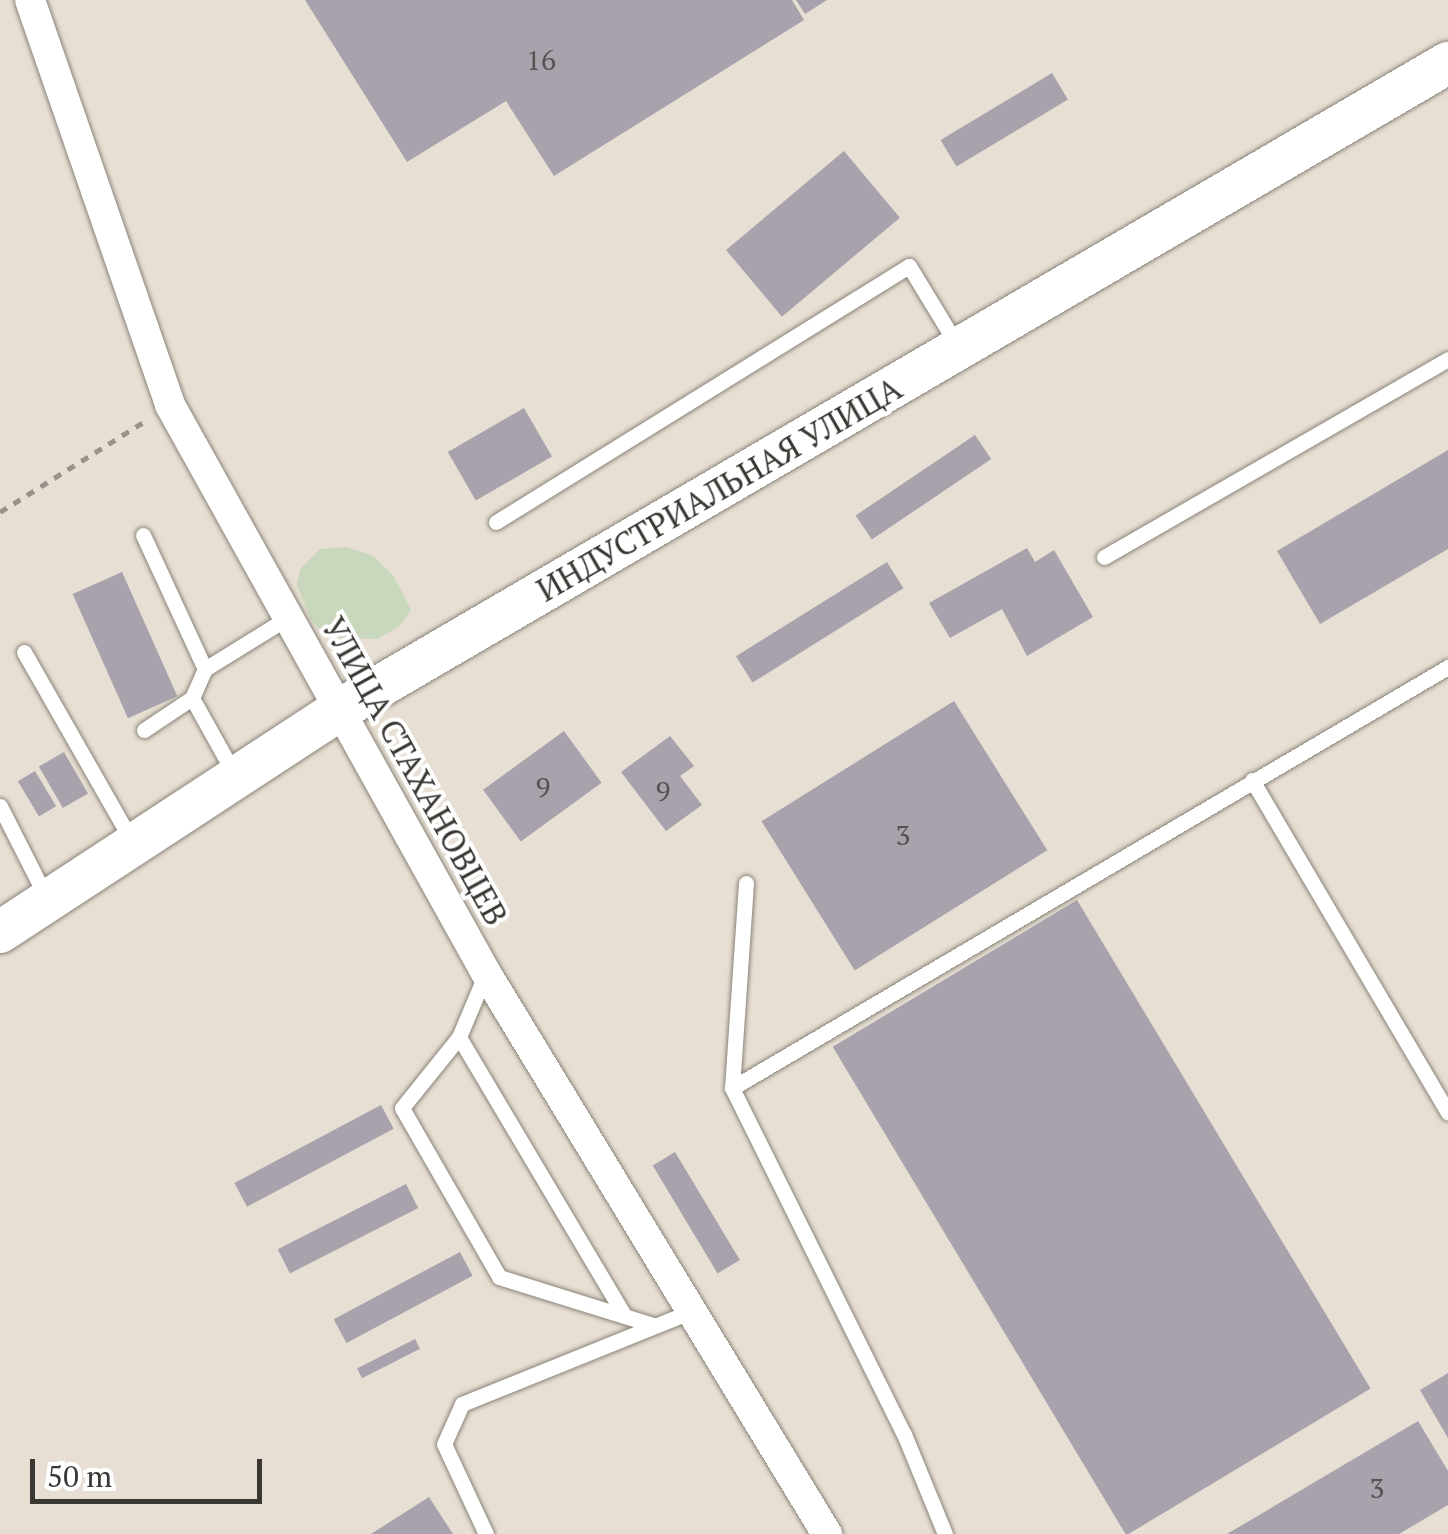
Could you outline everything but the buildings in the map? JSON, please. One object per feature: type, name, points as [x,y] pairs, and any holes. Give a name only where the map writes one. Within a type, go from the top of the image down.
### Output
[{"type":"main road","name":"ИНДУСТРИАЛЬНАЯ УЛИЦА","points":[[0,932],[342,709],[1448,63]]},
{"type":"street","name":"УЛИЦА СТАХАНОВЦЕВ","points":[[30,0],[170,405],[486,973],[827,1534]]},
{"type":"lane","points":[[496,522],[909,266],[959,349]]},
{"type":"lane","points":[[1104,557],[1448,360]]},
{"type":"lane","points":[[143,536],[205,669]]},
{"type":"lane","points":[[144,730],[192,698],[205,669],[290,617]]},
{"type":"lane","points":[[24,652],[134,844]]},
{"type":"lane","points":[[732,1088],[1448,668]]},
{"type":"lane","points":[[192,698],[236,778]]},
{"type":"lane","points":[[1252,780],[1448,1113]]},
{"type":"lane","points":[[0,806],[48,900]]},
{"type":"lane","points":[[746,883],[732,1088],[904,1434],[945,1534]]},
{"type":"lane","points":[[486,973],[459,1038],[402,1108],[499,1277],[653,1325]]},
{"type":"lane","points":[[459,1038],[624,1315]]},
{"type":"lane","points":[[486,1534],[446,1459],[452,1415],[476,1397],[692,1310]]},
{"type":"path","points":[[0,512],[170,405]]},
{"type":"green space","points":[[347,547],[373,556],[393,575],[411,610],[399,627],[377,639],[329,638],[311,620],[297,585],[300,569],[320,549]]}]
